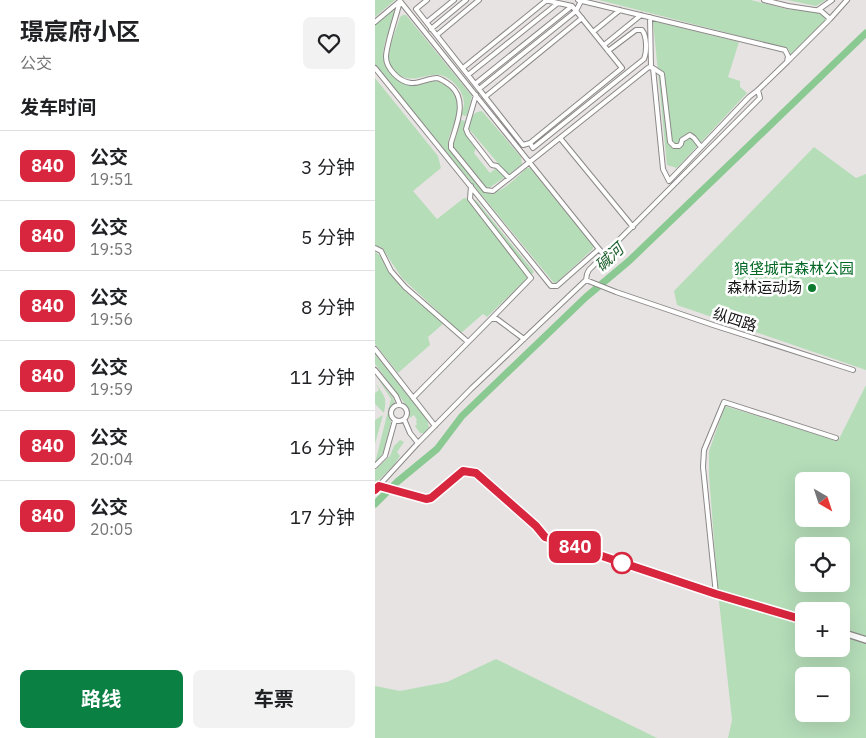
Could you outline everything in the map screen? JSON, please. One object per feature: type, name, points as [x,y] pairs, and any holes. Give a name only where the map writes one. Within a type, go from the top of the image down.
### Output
[{"type":"street","points":[[375,22],[401,0]]},
{"type":"street","points":[[401,0],[605,255]]},
{"type":"street","points":[[401,0],[386,56],[388,66],[395,74],[411,83],[438,78],[454,88],[460,99],[460,111],[451,148],[485,190],[493,191],[649,67],[662,74],[670,142],[674,146],[679,146],[682,140],[690,135],[701,147]]},
{"type":"street","points":[[427,0],[416,9],[523,145],[530,144],[622,68],[572,6],[546,0],[463,68]]},
{"type":"street","points":[[427,22],[454,0]]},
{"type":"street","points":[[431,29],[466,0]]},
{"type":"street","points":[[437,35],[479,0]]},
{"type":"street","points":[[479,89],[576,11],[579,0],[785,50],[788,56],[787,62]]},
{"type":"street","points":[[764,0],[788,6],[821,10],[830,19]]},
{"type":"street","points":[[818,10],[832,0]]},
{"type":"street","points":[[650,18],[652,68],[663,169],[669,181],[749,97],[759,90],[847,0]]},
{"type":"street","points":[[468,75],[558,3]]},
{"type":"street","points":[[475,84],[572,6]]},
{"type":"street","points":[[593,32],[620,10]]},
{"type":"street","points":[[603,45],[641,15]]},
{"type":"street","points":[[485,97],[582,18]]},
{"type":"street","points":[[530,144],[533,148],[644,59],[646,54],[645,33],[642,30],[635,30],[608,51]]},
{"type":"street","points":[[375,68],[551,286],[557,286],[599,248]]},
{"type":"street","points":[[759,90],[760,98],[589,270],[586,280],[418,443],[380,488],[426,499],[431,498],[463,471],[476,473],[536,526],[545,537],[716,594],[795,617]]},
{"type":"street","points":[[476,95],[466,128],[468,134],[492,165],[497,166],[509,178]]},
{"type":"street","points":[[560,138],[633,226]]},
{"type":"street","points":[[413,398],[531,278],[470,199],[471,186]]},
{"type":"street","points":[[375,248],[381,251],[391,271],[405,287],[468,342]]},
{"type":"street","name":"纵四路","points":[[586,280],[713,325],[853,370]]},
{"type":"street","points":[[491,319],[497,319],[524,339]]},
{"type":"street","points":[[375,349],[435,426]]},
{"type":"street","points":[[375,370],[400,405],[405,408],[407,412],[404,419],[410,433],[418,443]]},
{"type":"street","points":[[716,594],[703,467],[704,450],[724,402],[836,438]]},
{"type":"street","points":[[375,466],[385,456],[395,420],[392,411],[396,406],[400,405]]},
{"type":"street","points":[[395,420],[404,419]]},
{"type":"street","points":[[850,635],[866,640]]},
{"type":"green space","points":[[375,0],[395,0],[375,17]]},
{"type":"green space","points":[[599,0],[751,0],[786,9],[817,12],[824,16],[826,20],[789,56],[790,52],[787,48]]},
{"type":"green space","points":[[787,0],[826,0],[816,6]]},
{"type":"green space","points":[[395,9],[384,48],[383,55],[386,67],[396,79],[405,84],[418,85],[434,81],[443,83],[451,90],[458,102],[458,107],[448,141],[450,150],[484,192],[490,193],[501,189],[527,168],[530,168],[593,246],[593,249],[556,283],[554,283],[375,65],[375,24]]},
{"type":"green space","points":[[406,15],[472,96],[467,116],[461,115],[464,103],[462,94],[449,79],[440,75],[407,78],[396,72],[390,64],[390,48],[400,17]]},
{"type":"green space","points":[[653,21],[739,42],[728,77],[740,81],[740,87],[747,93],[677,168],[667,165]]},
{"type":"green space","points":[[375,78],[438,156],[441,168],[413,191],[437,219],[464,198],[476,200],[534,272],[487,317],[483,314],[461,333],[402,278],[382,248],[375,245]]},
{"type":"green space","points":[[482,111],[521,157],[522,164],[508,175],[469,129],[474,115]]},
{"type":"green space","points":[[461,120],[465,121],[467,136],[476,148],[474,153],[490,173],[496,168],[505,177],[489,188],[485,186],[453,146]]},
{"type":"green space","name":"狼垡城市森林公园","points":[[814,147],[856,178],[866,174],[866,370],[677,305],[674,291]]},
{"type":"green space","points":[[375,252],[380,256],[402,288],[444,323],[428,337],[430,345],[398,373],[375,344]]},
{"type":"green space","points":[[375,354],[427,419],[429,428],[424,433],[420,433],[415,426],[417,420],[414,415],[410,418],[409,409],[375,364]]},
{"type":"green space","points":[[375,374],[395,403],[390,410],[391,423],[383,453],[375,463],[391,399]]},
{"type":"green space","points":[[375,383],[384,397],[384,413],[375,404],[375,393],[379,390]]},
{"type":"green space","points":[[866,385],[866,738],[728,738],[732,720],[718,592],[709,475],[709,451],[725,406],[838,441]]},
{"type":"green space","points":[[383,415],[375,444],[375,420]]},
{"type":"green space","points":[[400,440],[404,442],[397,452],[400,456],[394,465],[375,484],[375,470],[390,456],[394,446]]},
{"type":"green space","points":[[496,659],[657,738],[375,738],[375,686],[400,691],[447,682]]},
{"type":"waterway","name":"碱河","points":[[375,504],[397,482],[437,449],[462,416],[586,297],[629,261],[866,33]]},
{"type":"bus line","name":"840","points":[[375,490],[379,486],[426,499],[435,496],[463,471],[476,473],[536,526],[545,537],[716,594],[795,617]]},
{"type":"place","name":"森林运动场","points":[[812,288]]}]
